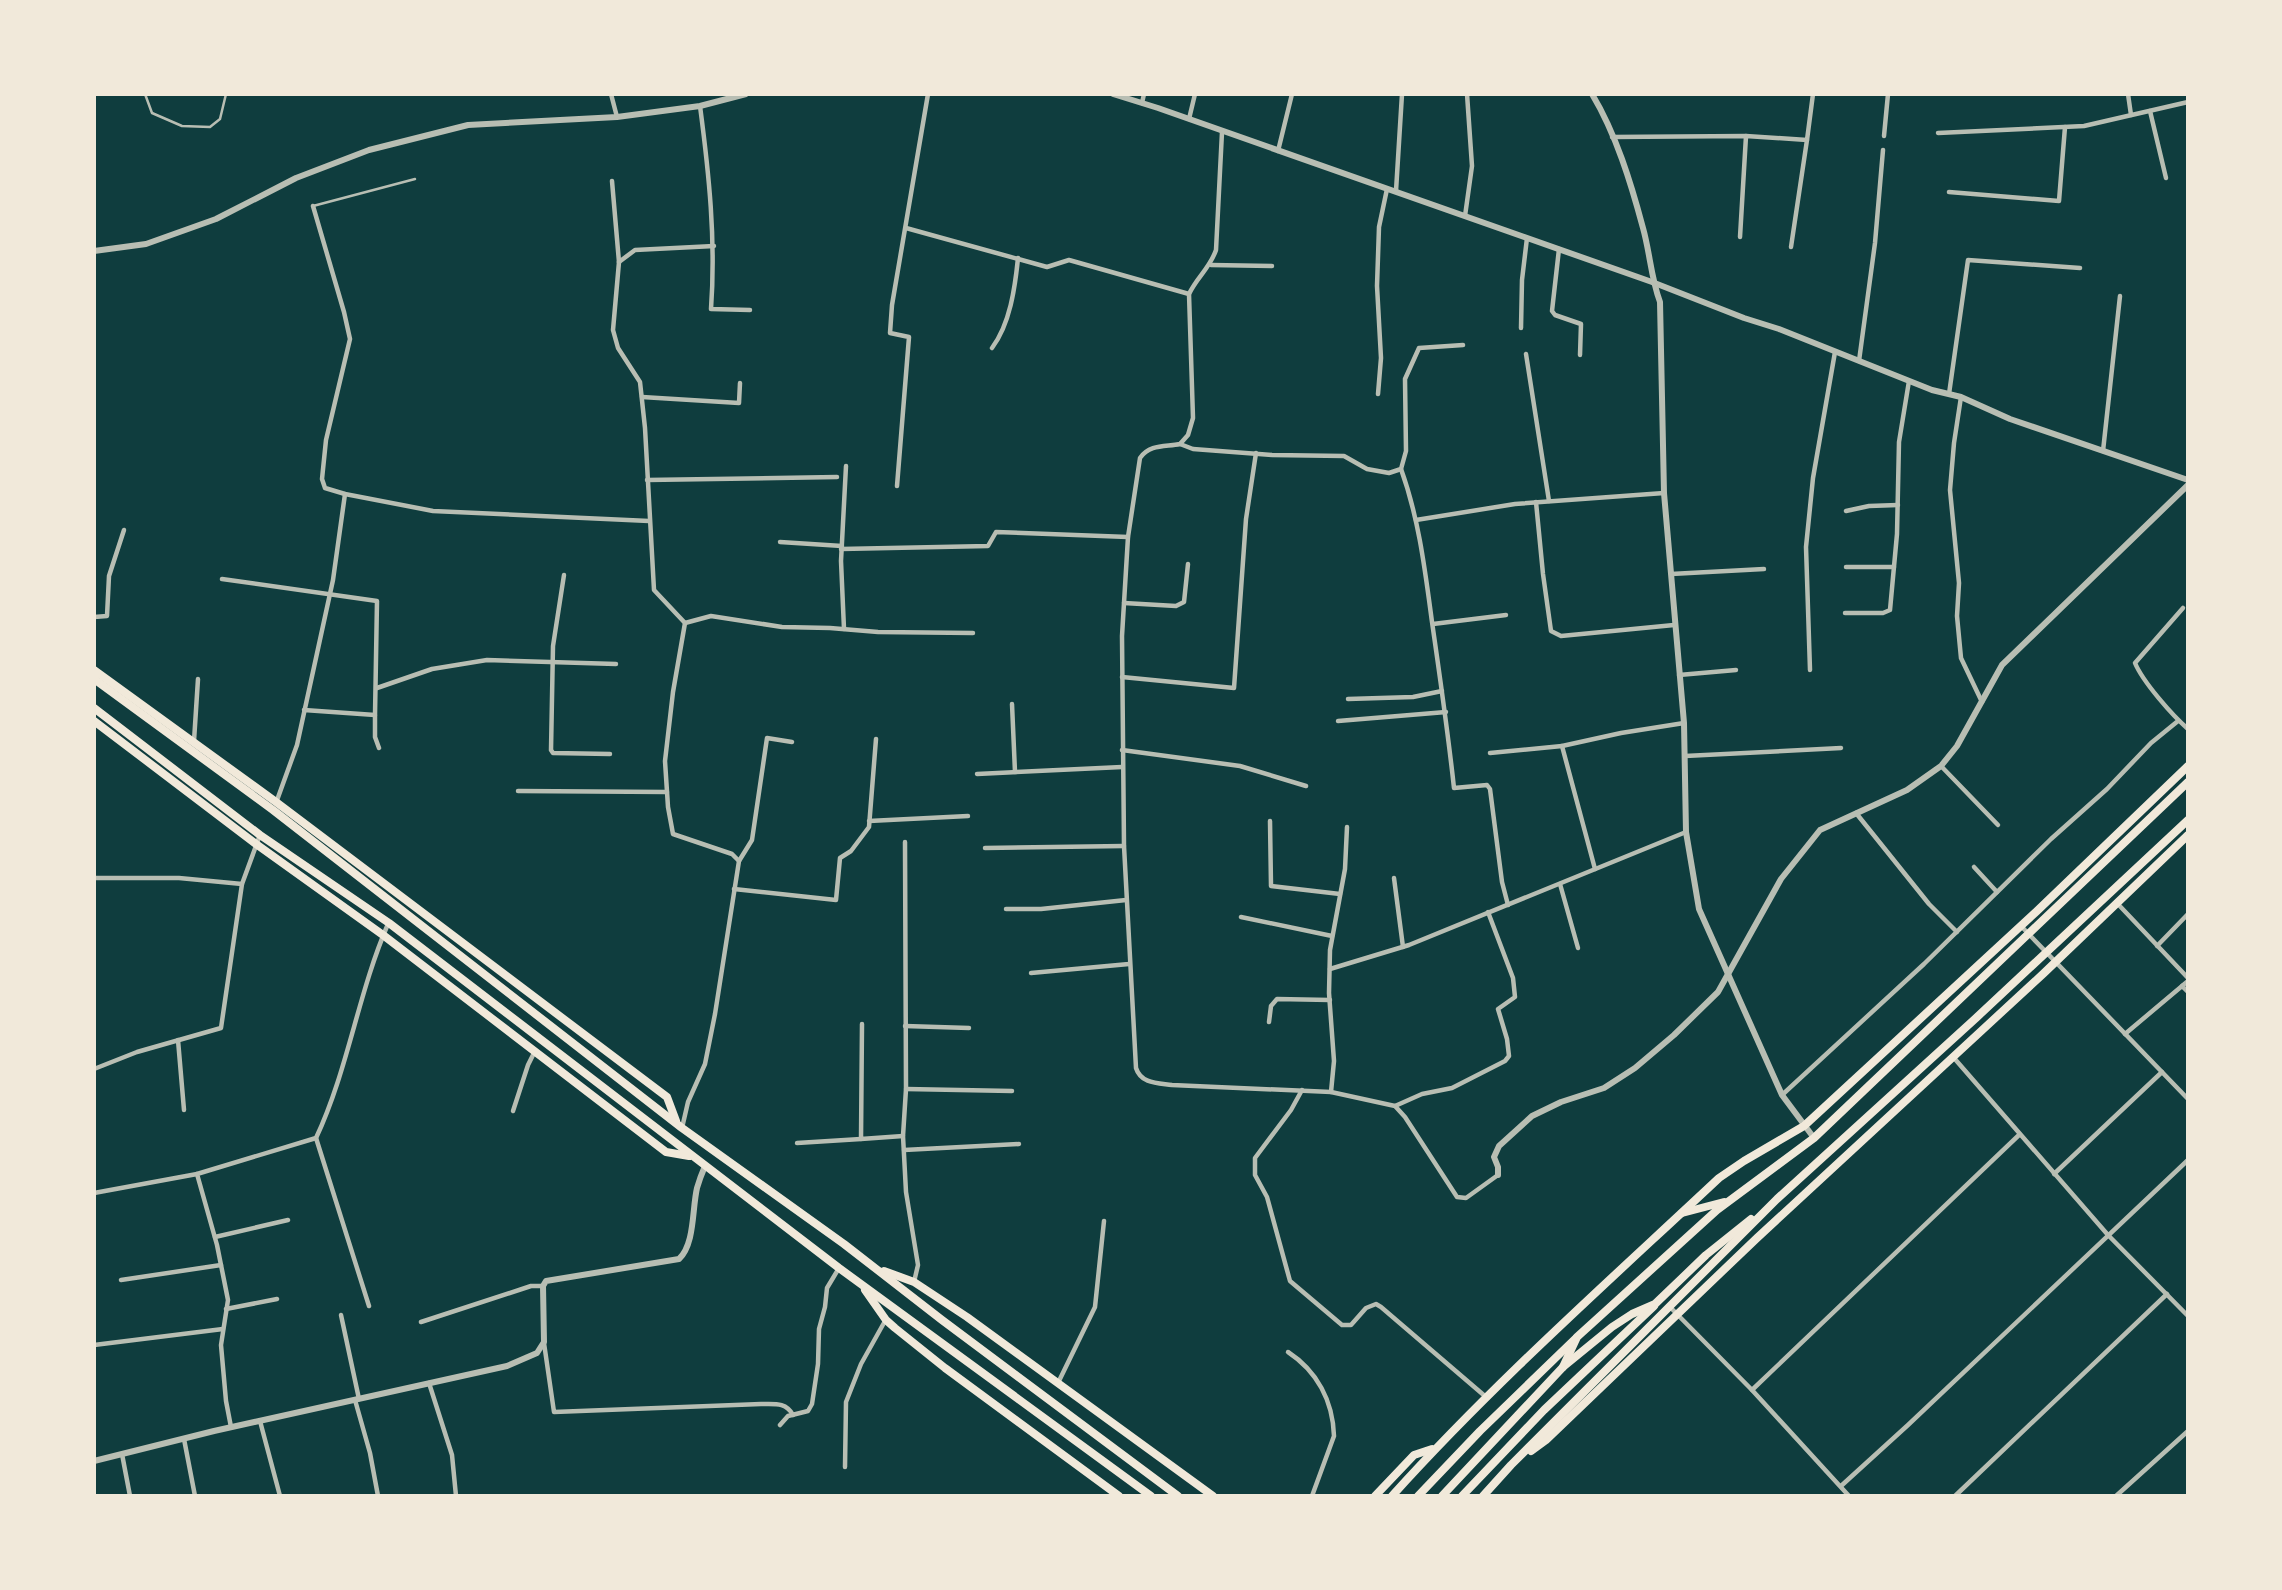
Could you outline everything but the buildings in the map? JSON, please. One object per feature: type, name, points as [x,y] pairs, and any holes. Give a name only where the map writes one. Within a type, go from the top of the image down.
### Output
[{"type":"main road","points":[[94,670],[194,742],[680,1126],[877,1269],[1178,1496]]},
{"type":"main road","points":[[94,679],[460,940],[667,1097],[680,1126]]},
{"type":"main road","points":[[94,708],[260,835],[388,923],[861,1285],[932,1334],[1151,1496]]},
{"type":"main road","points":[[94,721],[536,1050],[666,1152],[692,1156]]},
{"type":"main road","points":[[1392,1496],[1486,1397],[1719,1178],[1804,1126],[2188,766]]},
{"type":"main road","points":[[1419,1496],[1480,1431],[1675,1246],[1730,1200],[1814,1138],[2188,782]]},
{"type":"main road","points":[[1483,1496],[1777,1199],[2188,820]]},
{"type":"main road","points":[[1511,1465],[1546,1440],[1677,1313],[1986,1027],[2188,835]]},
{"type":"main road","points":[[453,949],[460,940]]},
{"type":"main road","points":[[1976,1018],[1986,1027]]},
{"type":"main road","points":[[1462,1496],[1544,1410],[1706,1255],[1777,1199]]},
{"type":"main road","points":[[1681,1214],[1730,1200]]},
{"type":"main road","points":[[877,1269],[914,1282],[967,1317],[1213,1496]]},
{"type":"main road","points":[[861,1285],[886,1320],[945,1368],[1119,1496]]},
{"type":"main road","points":[[1442,1496],[1563,1367],[1612,1327],[1655,1304]]},
{"type":"main road","points":[[1563,1367],[1577,1337]]},
{"type":"main road","points":[[1375,1496],[1414,1455],[1435,1448]]},
{"type":"street","points":[[611,94],[617,117]]},
{"type":"street","points":[[94,251],[146,244],[216,219],[296,178],[369,150],[468,125],[617,117],[700,106],[746,94]]},
{"type":"street","points":[[897,486],[909,337],[890,333],[892,305],[928,94]]},
{"type":"street","points":[[1113,94],[1652,282],[1909,380],[1961,397],[2010,419],[2188,482],[2002,665],[1957,747],[1941,766],[1907,790],[1820,830],[1781,879],[1718,992],[1635,1068],[1604,1087],[1561,1102],[1532,1116],[1499,1146],[1494,1157],[1498,1175],[1466,1198],[1457,1197],[1395,1106]]},
{"type":"street","points":[[1142,103],[1144,94]]},
{"type":"street","points":[[1189,119],[1195,94]]},
{"type":"street","points":[[1278,150],[1292,94]]},
{"type":"street","points":[[1395,191],[1402,94]]},
{"type":"street","points":[[1465,216],[1472,166],[1467,94]]},
{"type":"street","points":[[1592,94],[1624,168],[1644,230],[1652,282],[1660,302],[1664,493],[1684,723],[1686,832],[1701,916],[1730,973],[1782,1095],[1814,1138]]},
{"type":"street","points":[[1791,247],[1813,94]]},
{"type":"street","points":[[1884,136],[1888,94]]},
{"type":"street","points":[[2128,94],[2131,115]]},
{"type":"street","points":[[1938,133],[2084,126],[2187,102],[2185,94]]},
{"type":"street","points":[[700,106],[714,246],[711,309],[750,310]]},
{"type":"street","points":[[2150,111],[2166,178]]},
{"type":"street","points":[[1949,192],[2059,201],[2064,127]]},
{"type":"street","points":[[1180,444],[1188,435],[1193,418],[1189,294],[1194,283],[1211,265],[1216,250],[1222,132]]},
{"type":"street","points":[[1612,137],[1746,136],[1807,140]]},
{"type":"street","points":[[1740,237],[1746,136]]},
{"type":"street","points":[[1859,361],[1875,243],[1883,150]]},
{"type":"street","points":[[612,181],[618,262],[613,330],[618,348],[640,382],[654,590],[685,623]]},
{"type":"street","points":[[1378,394],[1381,358],[1378,260],[1380,227],[1387,189]]},
{"type":"street","points":[[313,206],[350,340],[326,440],[322,479],[325,488],[433,510],[649,521]]},
{"type":"street","points":[[906,228],[1047,267],[1069,260],[1189,294]]},
{"type":"street","points":[[1521,328],[1522,280],[1527,238]]},
{"type":"street","points":[[618,262],[635,250],[714,246]]},
{"type":"street","points":[[1559,249],[1552,307],[1555,315],[1581,324],[1580,355]]},
{"type":"street","points":[[992,348],[1002,335],[1016,281],[1018,258]]},
{"type":"street","points":[[1949,394],[1968,260],[2080,268]]},
{"type":"street","points":[[1211,265],[1272,266]]},
{"type":"street","points":[[2103,452],[2120,296]]},
{"type":"street","points":[[1463,345],[1419,348],[1405,379],[1406,451],[1401,469],[1416,520],[1446,712],[1454,788],[1487,785],[1490,789],[1502,882],[1508,905]]},
{"type":"street","points":[[1810,670],[1806,547],[1814,478],[1835,352]]},
{"type":"street","points":[[1526,354],[1549,501]]},
{"type":"street","points":[[1845,612],[1883,613],[1890,610],[1898,505],[1899,442],[1909,380]]},
{"type":"street","points":[[642,397],[739,403],[740,383]]},
{"type":"street","points":[[1961,397],[1950,490],[1959,583],[1957,616],[1961,658],[1982,702]]},
{"type":"street","points":[[1401,469],[1389,473],[1367,469],[1344,456],[1193,449],[1180,444],[1154,447],[1146,450],[1140,458],[1128,537],[1122,677],[1126,900],[1138,1076],[1146,1082],[1172,1085],[1331,1093],[1395,1106],[1422,1094],[1452,1088],[1508,1056],[1507,1039],[1498,1009],[1515,997],[1513,978],[1488,912]]},
{"type":"street","points":[[1122,677],[1234,688],[1245,531],[1256,453]]},
{"type":"street","points":[[844,629],[841,548],[846,466]]},
{"type":"street","points":[[647,480],[836,477]]},
{"type":"street","points":[[1416,520],[1536,502],[1664,493]]},
{"type":"street","points":[[274,806],[297,745],[330,593],[345,494]]},
{"type":"street","points":[[1536,502],[1551,631],[1561,636],[1674,625]]},
{"type":"street","points":[[1846,511],[1869,506],[1898,505]]},
{"type":"street","points":[[94,617],[107,616],[109,576],[124,530]]},
{"type":"street","points":[[780,542],[841,548],[894,549],[988,546],[996,532],[1128,537]]},
{"type":"street","points":[[1124,603],[1181,604],[1184,602],[1188,564]]},
{"type":"street","points":[[1846,567],[1894,567]]},
{"type":"street","points":[[1671,574],[1764,569]]},
{"type":"street","points":[[564,575],[553,663],[551,752],[610,754]]},
{"type":"street","points":[[222,579],[377,601],[375,737],[379,748]]},
{"type":"street","points":[[2183,608],[2134,663],[2178,721],[2188,729]]},
{"type":"street","points":[[1433,624],[1506,615]]},
{"type":"street","points":[[685,623],[711,616],[782,627],[974,633]]},
{"type":"street","points":[[685,623],[665,761],[673,834],[732,854],[739,861]]},
{"type":"street","points":[[377,688],[432,668],[487,660],[616,664]]},
{"type":"street","points":[[1679,675],[1736,670]]},
{"type":"street","points":[[194,742],[198,680]]},
{"type":"street","points":[[1348,699],[1413,697],[1442,691]]},
{"type":"street","points":[[1012,704],[1015,772]]},
{"type":"street","points":[[304,710],[375,715]]},
{"type":"street","points":[[1338,722],[1446,712]]},
{"type":"street","points":[[1782,1095],[2107,789],[2151,743],[2178,721]]},
{"type":"street","points":[[1490,753],[1562,746],[1684,723]]},
{"type":"street","points":[[680,1126],[705,1064],[739,861],[752,840],[767,738],[792,741]]},
{"type":"street","points":[[734,889],[836,900],[840,858],[851,851],[869,827],[876,739]]},
{"type":"street","points":[[1562,746],[1595,869]]},
{"type":"street","points":[[1683,756],[1841,748]]},
{"type":"street","points":[[1122,750],[1240,766],[1307,786]]},
{"type":"street","points":[[1941,766],[1998,825]]},
{"type":"street","points":[[978,774],[1122,767]]},
{"type":"street","points":[[518,791],[667,792]]},
{"type":"street","points":[[1855,813],[1928,904],[1957,932]]},
{"type":"street","points":[[869,821],[968,816]]},
{"type":"street","points":[[1270,821],[1271,886],[1340,894]]},
{"type":"street","points":[[1331,1093],[1334,1061],[1330,969],[1332,936],[1345,869],[1347,827]]},
{"type":"street","points":[[1330,969],[1403,947],[1686,832]]},
{"type":"street","points":[[94,1069],[137,1052],[220,1028],[243,884],[260,835]]},
{"type":"street","points":[[905,842],[906,1089],[903,1136],[906,1192],[918,1265],[914,1282]]},
{"type":"street","points":[[985,848],[1124,846]]},
{"type":"street","points":[[1974,867],[1997,892]]},
{"type":"street","points":[[94,878],[179,878],[243,884]]},
{"type":"street","points":[[1394,878],[1403,947]]},
{"type":"street","points":[[1560,884],[1577,948]]},
{"type":"street","points":[[1006,909],[1041,909],[1126,900]]},
{"type":"street","points":[[2116,902],[2188,980],[2125,1034]]},
{"type":"street","points":[[2157,946],[2188,914]]},
{"type":"street","points":[[1241,917],[1332,936]]},
{"type":"street","points":[[369,1306],[316,1138],[328,1111],[357,1013],[388,923]]},
{"type":"street","points":[[2020,925],[2188,1099]]},
{"type":"street","points":[[1031,974],[1129,964]]},
{"type":"street","points":[[2182,986],[2188,992]]},
{"type":"street","points":[[1269,1022],[1271,1006],[1277,999],[1330,1000]]},
{"type":"street","points":[[861,1139],[862,1024]]},
{"type":"street","points":[[905,1026],[969,1028]]},
{"type":"street","points":[[178,1040],[184,1110]]},
{"type":"street","points":[[513,1111],[528,1065],[536,1050]]},
{"type":"street","points":[[1953,1057],[2108,1235],[2188,1316]]},
{"type":"street","points":[[2054,1174],[2162,1072]]},
{"type":"street","points":[[906,1089],[1012,1091]]},
{"type":"street","points":[[1302,1090],[1291,1110],[1255,1158],[1255,1175],[1267,1197],[1290,1281],[1342,1325],[1351,1325],[1366,1308],[1376,1304],[1486,1397]]},
{"type":"street","points":[[1752,1390],[2019,1135]]},
{"type":"street","points":[[797,1143],[903,1136]]},
{"type":"street","points":[[94,1193],[197,1174],[316,1138]]},
{"type":"street","points":[[904,1150],[1019,1144]]},
{"type":"street","points":[[1841,1486],[2188,1160]]},
{"type":"street","points":[[705,1166],[698,1184],[690,1238],[686,1252],[679,1259],[546,1280],[543,1286],[544,1342],[554,1412],[780,1404],[789,1408],[793,1415]]},
{"type":"street","points":[[197,1174],[215,1237],[228,1300],[221,1345],[231,1427]]},
{"type":"street","points":[[215,1237],[288,1220]]},
{"type":"street","points":[[1058,1384],[1095,1307],[1104,1221]]},
{"type":"street","points":[[121,1280],[221,1265]]},
{"type":"street","points":[[780,1425],[783,1420],[793,1415],[808,1411],[812,1404],[818,1363],[819,1329],[827,1288],[839,1268]]},
{"type":"street","points":[[421,1322],[531,1286],[543,1286]]},
{"type":"street","points":[[1955,1496],[2167,1294]]},
{"type":"street","points":[[226,1309],[277,1299]]},
{"type":"street","points":[[1669,1307],[1752,1390],[1849,1496]]},
{"type":"street","points":[[341,1315],[379,1496]]},
{"type":"street","points":[[845,1467],[846,1402],[861,1364],[886,1320]]},
{"type":"street","points":[[94,1345],[223,1329]]},
{"type":"street","points":[[94,1461],[231,1427],[507,1366],[537,1353],[544,1342]]},
{"type":"street","points":[[1288,1352],[1300,1360],[1322,1386],[1334,1427],[1334,1436],[1312,1496]]},
{"type":"street","points":[[429,1383],[452,1455],[457,1496]]},
{"type":"street","points":[[260,1421],[280,1496]]},
{"type":"street","points":[[2116,1496],[2188,1431]]},
{"type":"street","points":[[184,1439],[195,1496]]},
{"type":"street","points":[[122,1454],[130,1496]]},
{"type":"lane","points":[[145,94],[152,113],[182,125],[210,127],[220,120],[226,94]]},
{"type":"lane","points":[[313,206],[415,179]]}]
